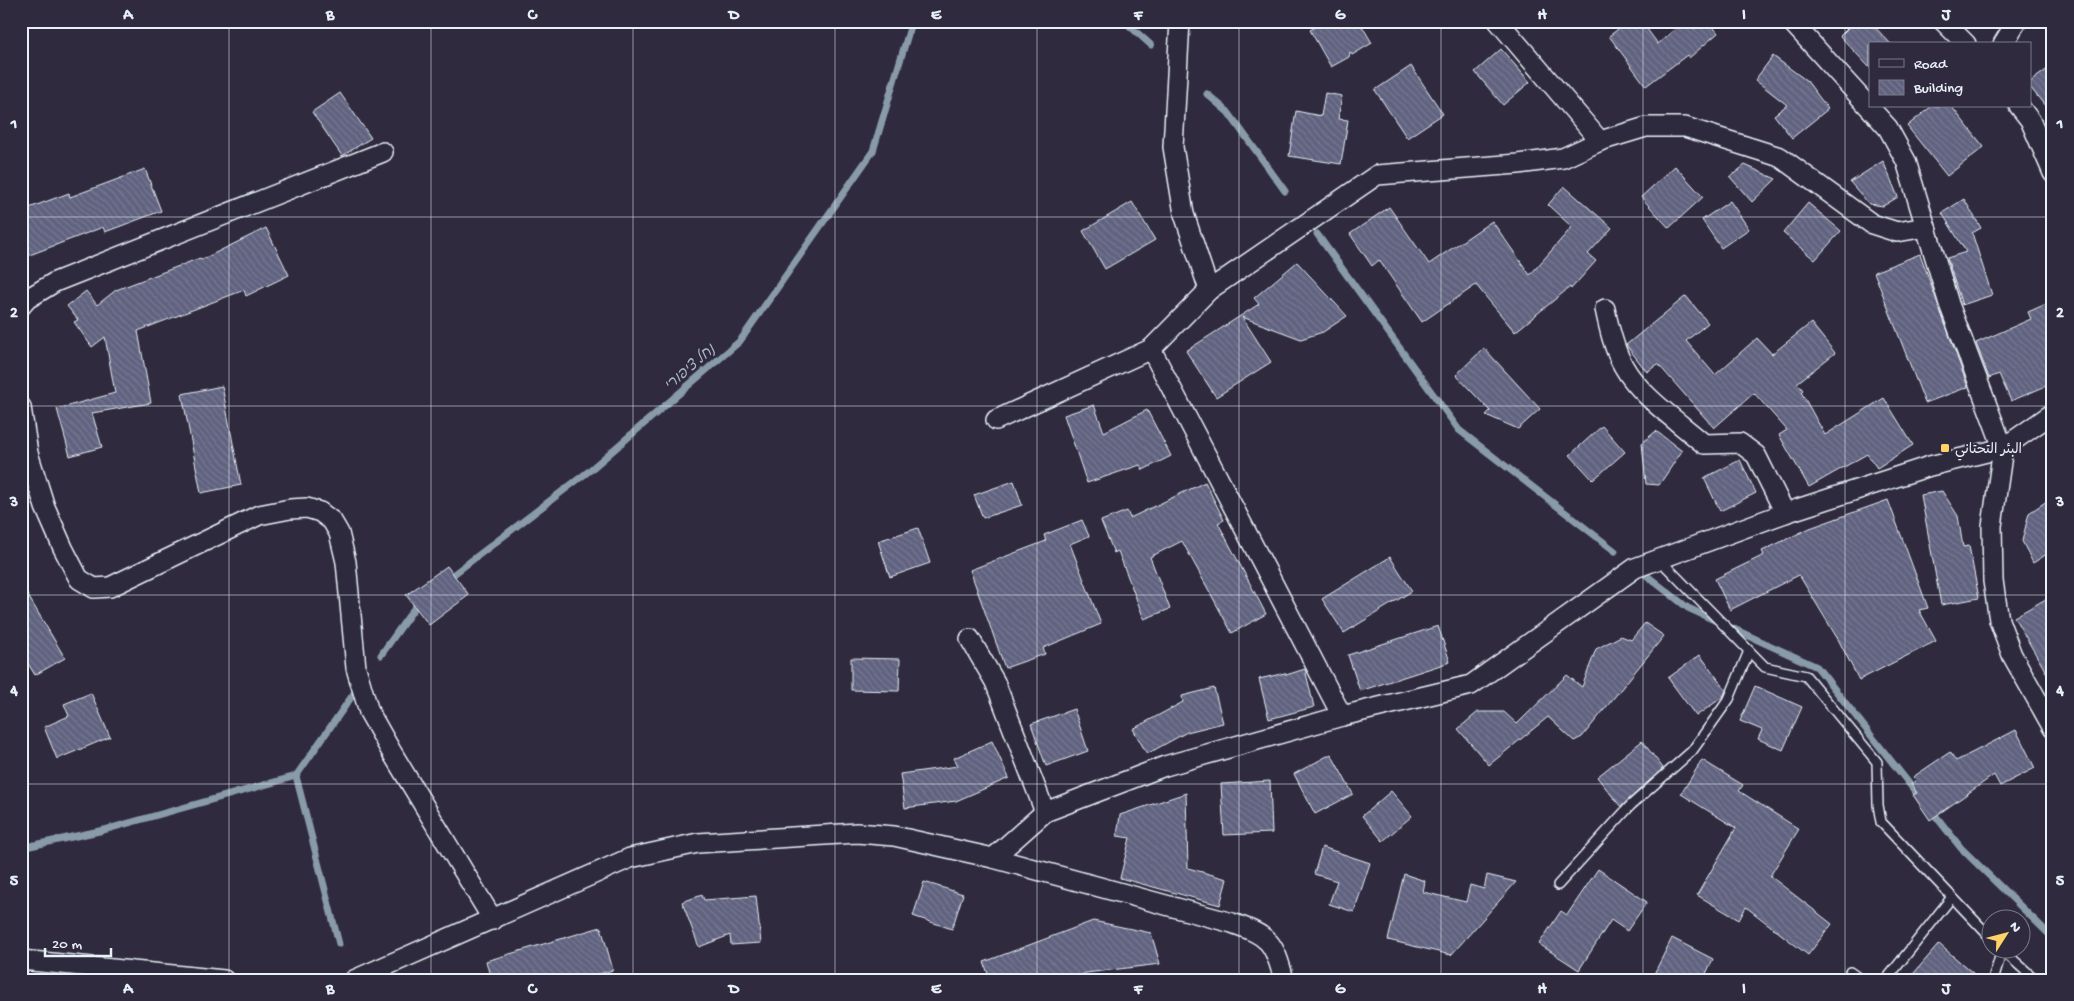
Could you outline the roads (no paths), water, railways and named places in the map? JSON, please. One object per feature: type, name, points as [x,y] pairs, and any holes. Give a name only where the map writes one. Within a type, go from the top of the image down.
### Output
[{"type":"street","points":[[1180,21],[1173,147],[1184,214],[1209,290]]},
{"type":"street","points":[[1498,21],[1600,141]]},
{"type":"street","points":[[1791,21],[1869,107]]},
{"type":"street","points":[[1943,21],[1964,42]]},
{"type":"street","points":[[2004,42],[2017,21]]},
{"type":"street","points":[[1870,108],[1888,128],[1906,161],[1949,304],[2003,448],[1992,526],[1994,581],[1999,620],[2012,656],[2053,728]]},
{"type":"street","points":[[2021,108],[2030,120],[2051,162]]},
{"type":"street","points":[[996,420],[1151,349],[1209,290],[1378,174],[1518,164],[1563,158],[1600,141],[1646,127],[1685,127],[1780,157],[1872,224],[1897,232],[1926,227]]},
{"type":"street","points":[[21,306],[26,299],[55,282],[383,152]]},
{"type":"street","points":[[1605,309],[1609,329],[1624,368],[1647,394],[1704,444],[1740,443],[1756,455],[1785,513]]},
{"type":"street","points":[[1151,349],[1342,716]]},
{"type":"street","points":[[21,407],[28,453],[45,507],[79,579],[94,588],[110,587],[259,515],[307,508],[320,512],[332,521],[339,533],[346,562],[356,668],[369,712],[493,920]]},
{"type":"street","points":[[993,858],[1045,812],[1165,766],[1342,716],[1471,685],[1635,568],[1785,513],[1930,466],[2003,448],[2053,413]]},
{"type":"street","points":[[970,638],[995,682],[1045,812]]},
{"type":"street","points":[[354,980],[630,858],[698,842],[857,833],[894,836],[993,858],[1232,923],[1260,933],[1278,954],[1284,980]]},
{"type":"street","points":[[21,960],[146,976],[224,980]]},
{"type":"lane","points":[[1659,559],[1765,667],[1806,676],[1877,762],[1878,805],[1881,822],[1982,928]]},
{"type":"lane","points":[[1558,886],[1630,806],[1692,751],[1729,699],[1749,651]]},
{"type":"lane","points":[[1886,980],[1952,897]]},
{"type":"lane","points":[[1993,980],[1999,958]]},
{"type":"lane","points":[[2011,958],[2036,980]]},
{"type":"lane","points":[[1850,972],[1861,980]]},
{"type":"waterway","name":"נחל ציפורי","points":[[446,580],[589,471],[740,341],[873,151],[912,21]]},
{"type":"waterway","points":[[1124,21],[1151,45]]},
{"type":"waterway","points":[[1207,94],[1228,112],[1285,191]]},
{"type":"waterway","points":[[1317,234],[1459,430],[1615,551]]},
{"type":"waterway","points":[[1646,575],[1688,608],[1817,667],[1922,800]]},
{"type":"waterway","name":"נחל ציפורי","points":[[381,655],[420,600]]},
{"type":"waterway","points":[[21,848],[104,830],[296,776],[357,689]]},
{"type":"waterway","points":[[296,776],[339,944]]},
{"type":"waterway","points":[[1931,810],[1961,848],[2053,938]]},
{"type":"place","name":"البئر التحتاني","points":[[1945,448]]}]
